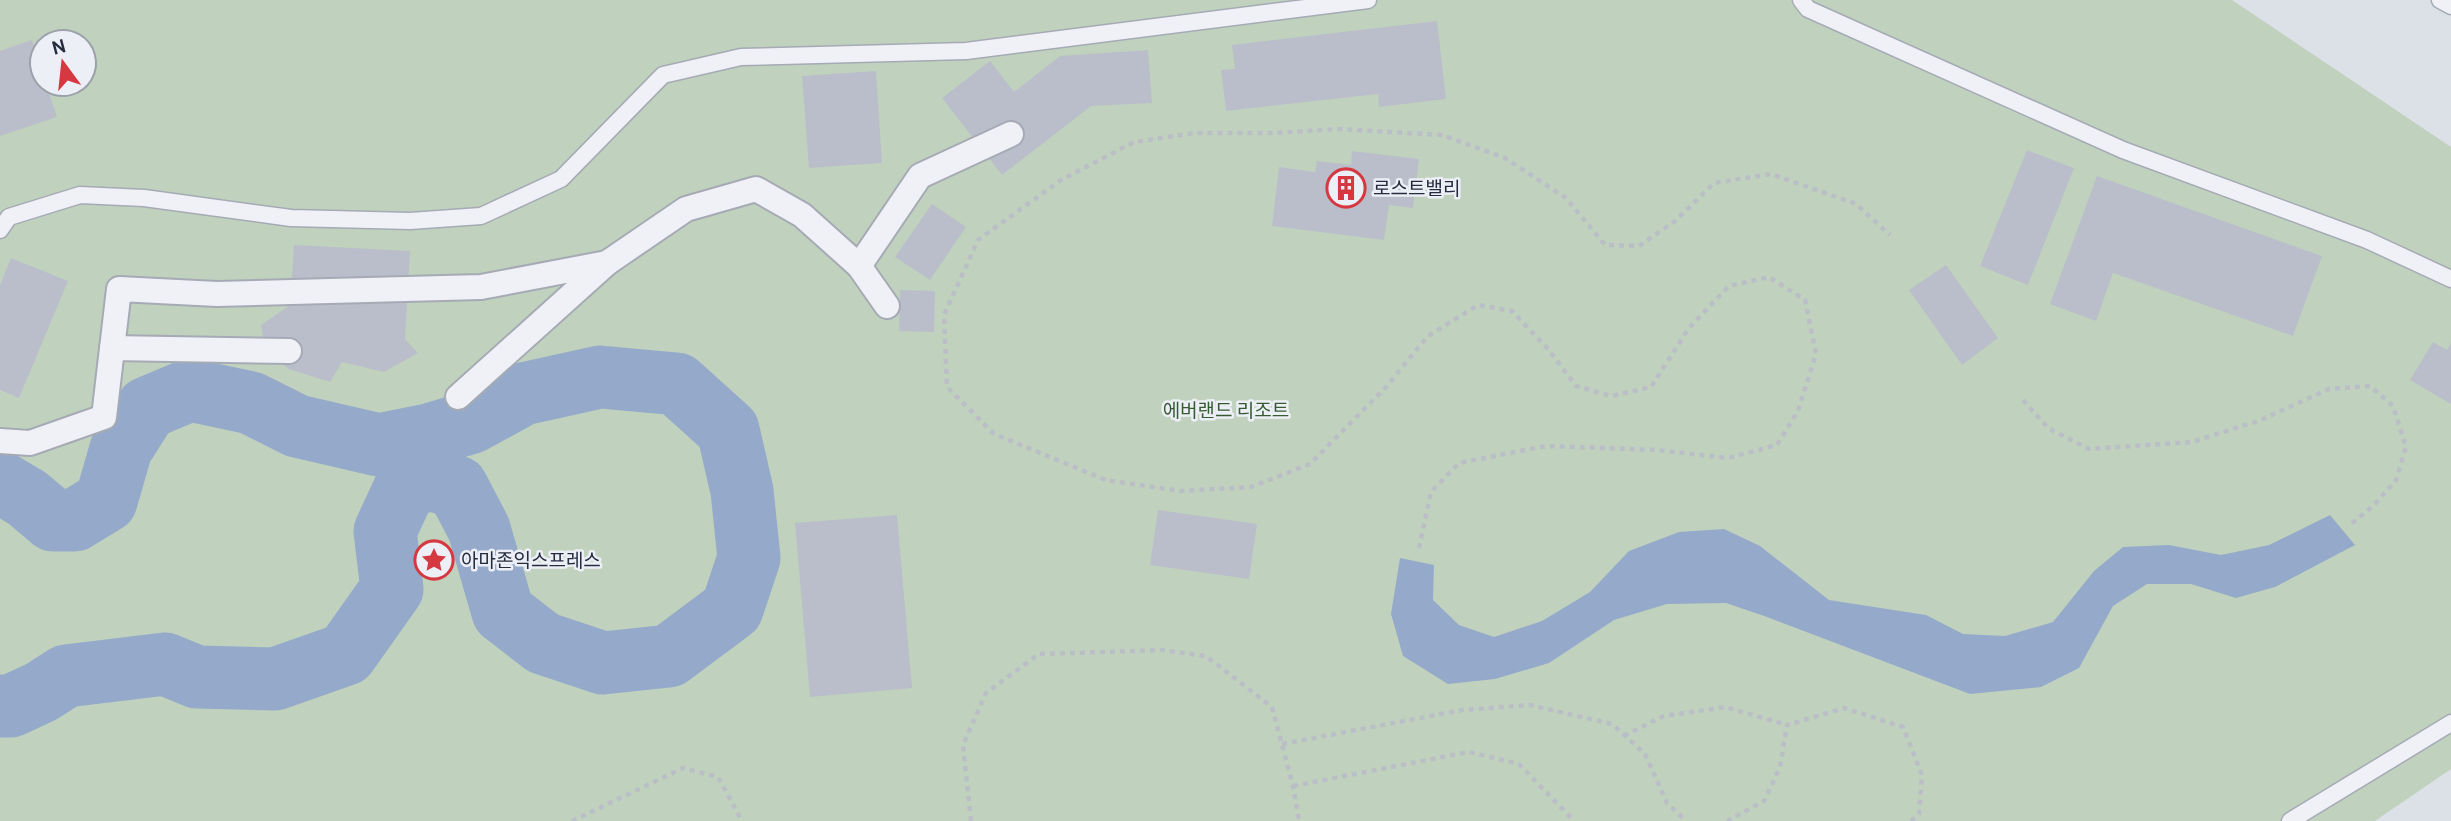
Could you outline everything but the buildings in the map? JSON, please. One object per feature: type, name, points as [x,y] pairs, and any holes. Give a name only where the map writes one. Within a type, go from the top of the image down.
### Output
[{"type":"street","points":[[859,265],[920,176],[1011,134]]},
{"type":"street","points":[[458,397],[607,263],[686,209],[756,189],[802,215],[859,265],[887,306]]},
{"type":"street","points":[[0,441],[30,443],[104,417],[119,289],[217,294],[481,287],[607,263]]},
{"type":"street","points":[[112,348],[289,351]]},
{"type":"lane","points":[[0,230],[9,217],[80,195],[144,198],[292,218],[410,221],[481,216],[561,179],[663,75],[741,57],[966,51],[1368,0]]},
{"type":"lane","points":[[1801,0],[1808,9],[2123,150],[2367,240],[2451,279]]},
{"type":"lane","points":[[2440,0],[2451,6]]},
{"type":"lane","points":[[2290,821],[2451,723]]},
{"type":"path","points":[[1419,548],[1431,492],[1459,463],[1546,446],[1657,450],[1728,458],[1777,445],[1798,411],[1816,354],[1805,300],[1769,277],[1729,286],[1689,328],[1651,387],[1611,396],[1576,386],[1548,349],[1513,311],[1478,305],[1428,336],[1385,388],[1310,464],[1251,487],[1179,491],[1105,480],[994,434],[947,387],[944,315],[978,240],[1061,180],[1134,142],[1195,132],[1275,133],[1337,129],[1442,135],[1505,158],[1566,198],[1605,245],[1639,246],[1675,221],[1714,183],[1771,174],[1856,204],[1890,235]]},
{"type":"path","points":[[2023,400],[2048,428],[2089,449],[2192,442],[2261,420],[2329,388],[2370,386],[2393,407],[2406,447],[2396,480],[2375,504],[2350,525]]},
{"type":"path","points":[[971,821],[963,746],[986,693],[1039,654],[1162,650],[1206,656],[1272,707],[1293,786],[1299,821]]},
{"type":"path","points":[[1282,744],[1462,710],[1530,705],[1612,724],[1645,754],[1667,803],[1686,821]]},
{"type":"path","points":[[1624,736],[1664,716],[1726,707],[1787,725],[1844,708],[1903,727],[1922,775],[1919,814],[1911,821]]},
{"type":"path","points":[[1727,821],[1764,801],[1780,767],[1787,725]]},
{"type":"path","points":[[1293,786],[1469,752],[1519,764],[1574,821]]},
{"type":"path","points":[[572,821],[683,768],[718,777],[742,821]]},
{"type":"green space","name":"에버랜드 리조트","points":[[0,0],[2232,0],[2451,147],[2451,769],[2375,821],[0,821]]},
{"type":"water","points":[[2330,515],[2355,545],[2275,587],[2236,598],[2191,584],[2147,584],[2113,606],[2079,668],[2041,687],[1970,694],[1726,603],[1667,604],[1614,620],[1549,663],[1495,679],[1448,684],[1403,656],[1391,614],[1400,558],[1434,565],[1433,600],[1459,625],[1494,637],[1542,621],[1590,592],[1629,551],[1679,532],[1724,529],[1760,546],[1829,600],[1926,615],[1963,634],[2005,636],[2053,622],[2094,571],[2123,547],[2169,545],[2221,555],[2269,545]]},
{"type":"waterway","points":[[0,482],[27,498],[53,520],[75,520],[106,501],[121,449],[147,408],[190,390],[251,403],[297,426],[379,445],[429,435],[472,422],[523,394],[600,377],[677,384],[728,430],[742,491],[749,558],[732,609],[669,656],[603,663],[543,643],[503,612],[479,529],[457,487],[429,479],[405,488],[385,531],[392,589],[346,654],[275,679],[197,677],[165,664],[66,676],[11,706],[0,706]]},
{"type":"place","name":"로스트밸리","points":[[1346,188]]},
{"type":"place","name":"아마존익스프레스","points":[[434,560]]}]
